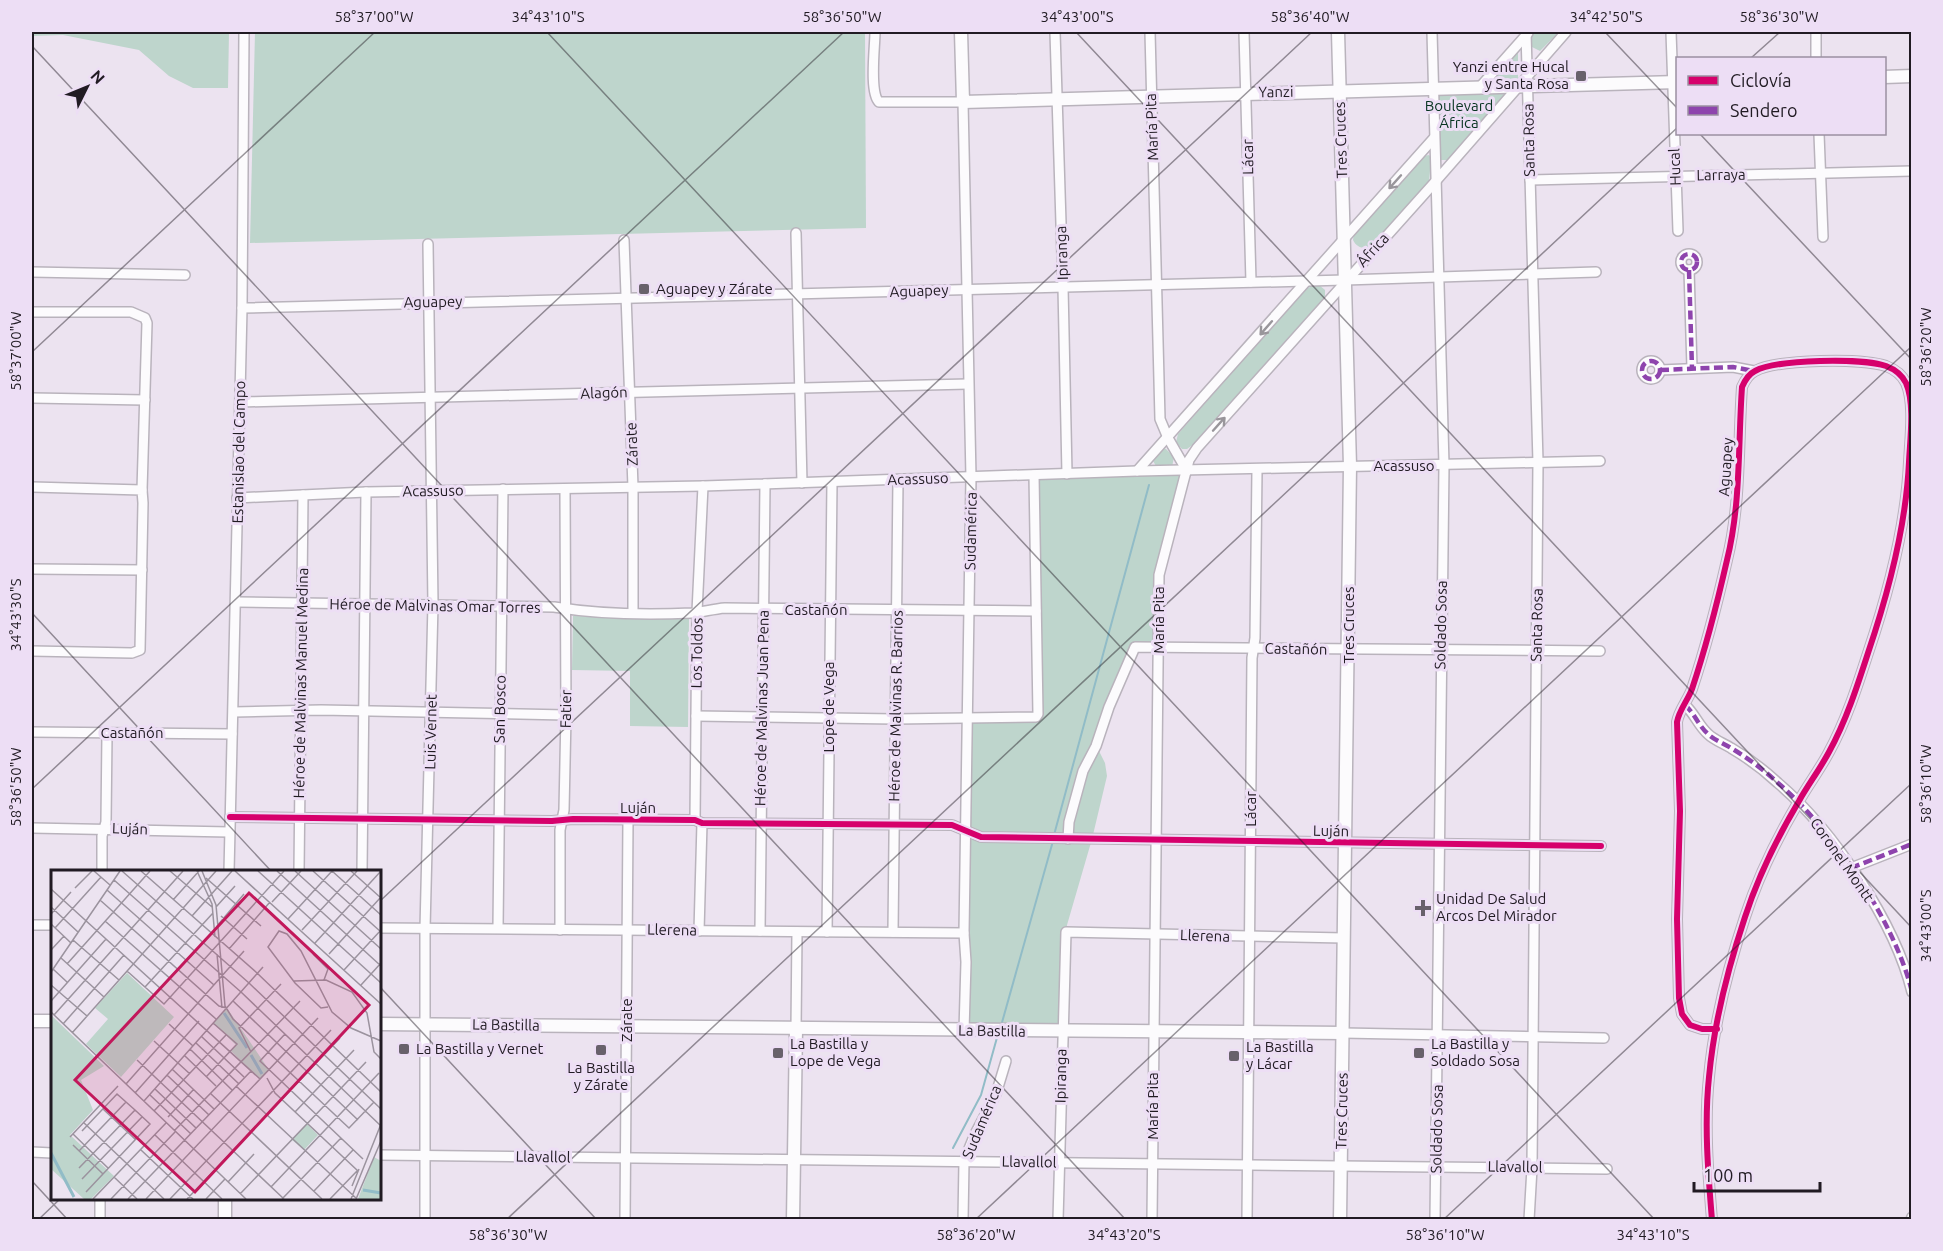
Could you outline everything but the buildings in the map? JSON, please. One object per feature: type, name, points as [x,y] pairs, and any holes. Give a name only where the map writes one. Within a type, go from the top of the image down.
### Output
[{"type":"street","name":"Estanislao del Campo","points":[[229,870],[237,602],[244,32]]},
{"type":"street","name":"Yanzi","points":[[875,32],[874,87],[876,99],[882,103],[1480,87],[1525,82],[1675,82]]},
{"type":"street","name":"Sudamérica","points":[[961,32],[971,477],[964,1031]]},
{"type":"street","name":"Ipiranga","points":[[1055,32],[1064,286],[1067,474]]},
{"type":"street","name":"María Pita","points":[[1150,32],[1160,419],[1187,471],[1160,567],[1152,1220]]},
{"type":"street","name":"Lácar","points":[[1244,32],[1251,282]]},
{"type":"street","name":"Tres Cruces","points":[[1338,32],[1350,466],[1340,1220]]},
{"type":"street","name":"Soldado Sosa","points":[[1432,32],[1444,465],[1435,1220]]},
{"type":"street","name":"África","points":[[1187,471],[1197,448],[1525,82],[1566,32]]},
{"type":"street","name":"Hucal","points":[[1671,32],[1675,82],[1675,176],[1678,231]]},
{"type":"street","points":[[1816,32],[1816,57]]},
{"type":"street","name":"Santa Rosa","points":[[1528,33],[1525,82],[1538,462],[1532,1168],[1529,1220]]},
{"type":"street","points":[[1480,87],[1528,33]]},
{"type":"street","points":[[1886,77],[1911,76]]},
{"type":"street","points":[[1819,135],[1823,237]]},
{"type":"street","name":"África","points":[[1137,471],[1434,138]]},
{"type":"street","name":"Larraya","points":[[1530,180],[1911,171]]},
{"type":"street","points":[[796,233],[802,483]]},
{"type":"street","name":"Zárate","points":[[624,240],[633,487],[633,612]]},
{"type":"street","name":"Luis Vernet","points":[[425,1220],[425,929],[433,604],[428,244]]},
{"type":"street","points":[[1689,270],[1692,368]]},
{"type":"street","points":[[32,272],[185,275]]},
{"type":"street","name":"Aguapey","points":[[242,308],[1596,272]]},
{"type":"street","points":[[32,312],[131,312],[142,316],[147,323],[140,650],[136,652],[32,651]]},
{"type":"street","points":[[1660,370],[1733,367],[1755,371],[1797,362],[1883,365],[1896,371],[1906,384],[1910,428],[1908,474],[1899,540],[1875,634],[1848,709],[1829,752],[1798,802],[1768,859],[1746,913],[1725,986],[1709,1077],[1707,1108],[1712,1220]]},
{"type":"street","name":"Aguapey","points":[[1717,1029],[1702,1029],[1690,1025],[1682,1014],[1679,998],[1677,919],[1680,811],[1677,722],[1705,648],[1728,558],[1737,490],[1742,387],[1744,381],[1755,371]]},
{"type":"street","name":"Alagón","points":[[240,402],[968,384]]},
{"type":"street","points":[[32,398],[145,400]]},
{"type":"street","name":"Acassuso","points":[[237,498],[366,492],[703,486],[1137,471],[1600,461]]},
{"type":"street","name":"Lácar","points":[[1247,1220],[1257,470]]},
{"type":"street","points":[[696,716],[895,719],[1036,717],[1038,714],[1034,475]]},
{"type":"street","name":"Héroe de Malvinas R. Barrios","points":[[893,932],[898,480]]},
{"type":"street","name":"Lope de Vega","points":[[827,932],[832,482]]},
{"type":"street","name":"Héroe de Malvinas Juan Pena","points":[[760,931],[765,484]]},
{"type":"street","name":"Los Toldos","points":[[699,931],[696,716],[697,612],[703,486]]},
{"type":"street","points":[[32,487],[142,490]]},
{"type":"street","name":"San Bosco","points":[[498,928],[503,489]]},
{"type":"street","name":"Fatier","points":[[560,930],[560,830],[564,810],[566,715],[565,489]]},
{"type":"street","points":[[362,870],[366,492]]},
{"type":"street","name":"Héroe de Malvinas Manuel Medina","points":[[299,870],[303,495]]},
{"type":"street","points":[[32,568],[142,570]]},
{"type":"street","name":"Héroe de Malvinas Omar Torres","points":[[237,602],[433,604],[633,612]]},
{"type":"street","name":"Castañón","points":[[633,612],[697,612],[724,608],[1036,611]]},
{"type":"street","name":"Castañón","points":[[1064,839],[1083,771],[1096,746],[1135,647],[1600,651]]},
{"type":"street","name":"Coronel Montt","points":[[1685,705],[1705,731],[1751,761],[1798,802],[1832,841],[1851,868],[1889,933],[1911,992]]},
{"type":"street","points":[[234,712],[300,710],[566,715]]},
{"type":"street","name":"Castañón","points":[[32,732],[232,734]]},
{"type":"street","points":[[102,870],[107,734]]},
{"type":"street","name":"Luján","points":[[230,816],[300,819],[628,820],[952,825],[981,837],[1601,846]]},
{"type":"street","name":"Zárate","points":[[625,1220],[628,820]]},
{"type":"street","name":"Luján","points":[[32,828],[229,832]]},
{"type":"street","points":[[1851,868],[1911,844]]},
{"type":"street","points":[[32,925],[51,925]]},
{"type":"street","name":"Llerena","points":[[381,928],[964,933]]},
{"type":"street","points":[[793,1220],[797,932]]},
{"type":"street","name":"Ipiranga","points":[[1058,1220],[1066,932]]},
{"type":"street","name":"Llerena","points":[[1066,932],[1344,938]]},
{"type":"street","points":[[32,1021],[51,1021]]},
{"type":"street","name":"La Bastilla","points":[[381,1024],[1250,1032],[1604,1038]]},
{"type":"street","name":"Sudamérica","points":[[963,1220],[964,1161],[996,1094],[1006,1061]]},
{"type":"street","points":[[32,1152],[51,1153]]},
{"type":"street","name":"Llavallol","points":[[381,1155],[1607,1169]]},
{"type":"street","points":[[100,1200],[100,1220]]},
{"type":"street","points":[[225,1200],[225,1220]]},
{"type":"green space","points":[[32,32],[229,32],[228,88],[193,88],[169,76],[139,50],[63,35],[32,36]]},
{"type":"green space","points":[[255,32],[865,32],[866,228],[250,243]]},
{"type":"green space","points":[[1534,32],[1559,32],[1540,51],[1532,47],[1530,40]]},
{"type":"green space","name":"Boulevard África","points":[[1518,50],[1518,81],[1491,81]]},
{"type":"green space","name":"Boulevard África","points":[[1506,93],[1449,160],[1440,160],[1435,98],[1438,94]]},
{"type":"green space","name":"Boulevard África","points":[[1429,155],[1431,158],[1429,183],[1372,247],[1363,248],[1356,245],[1353,240],[1354,232],[1424,156]]},
{"type":"green space","points":[[1315,285],[1325,290],[1323,302],[1194,444],[1187,449],[1182,449],[1176,442],[1178,434],[1305,289]]},
{"type":"green space","points":[[1163,448],[1174,457],[1172,467],[1156,466],[1153,461]]},
{"type":"green space","points":[[1187,471],[1160,567],[1160,648],[1135,647],[1096,745],[1105,763],[1107,776],[1092,839],[1067,925],[1062,1032],[964,1031],[968,718],[1036,717],[1034,475]]},
{"type":"green space","points":[[573,616],[689,618],[688,727],[630,726],[630,671],[572,670]]},
{"type":"waterway","points":[[1054,835],[1149,485]]},
{"type":"waterway","points":[[1001,1026],[1053,841]]},
{"type":"waterway","points":[[953,1148],[981,1095],[998,1034]]},
{"type":"marked path","points":[[1686,254],[1692,254],[1697,262],[1695,268],[1686,270],[1681,265],[1681,259],[1686,254]]},
{"type":"marked path","points":[[1689,270],[1692,368]]},
{"type":"marked path","points":[[1651,361],[1657,364],[1660,370],[1657,376],[1651,379],[1645,376],[1642,370],[1645,364],[1651,361]]},
{"type":"marked path","points":[[1660,370],[1733,367],[1754,371]]},
{"type":"marked path","points":[[1685,705],[1710,736],[1756,764],[1773,778],[1799,803],[1840,851],[1877,908],[1892,936],[1912,992]]},
{"type":"marked path","points":[[1851,868],[1912,844]]},
{"type":"cycle path","points":[[1712,1220],[1707,1112],[1711,1057],[1714,1036],[1718,1016],[1722,996],[1756,887],[1791,815],[1829,752],[1846,716],[1883,606],[1900,535],[1911,433],[1909,391],[1898,373],[1875,363],[1820,361],[1782,364],[1755,371],[1742,387],[1737,496],[1732,539],[1702,657],[1692,689],[1677,722],[1680,811],[1677,919],[1679,998],[1682,1014],[1690,1025],[1702,1029],[1717,1029]]},
{"type":"cycle path","points":[[230,817],[552,821],[573,819],[695,820],[702,823],[952,825],[981,837],[1601,846]]},
{"type":"place","name":"Yanzi entre Hucal y Santa Rosa","points":[[1581,76]]},
{"type":"place","name":"Aguapey y Zárate","points":[[644,289]]},
{"type":"place","name":"Unidad De Salud Arcos Del Mirador","points":[[1423,908]]},
{"type":"place","name":"La Bastilla y Vernet","points":[[404,1049]]},
{"type":"place","name":"La Bastilla y Zárate","points":[[601,1050]]},
{"type":"place","name":"La Bastilla y Lope de Vega","points":[[778,1053]]},
{"type":"place","name":"La Bastilla y Soldado Sosa","points":[[1419,1053]]},
{"type":"place","name":"La Bastilla y Lácar","points":[[1234,1056]]}]
